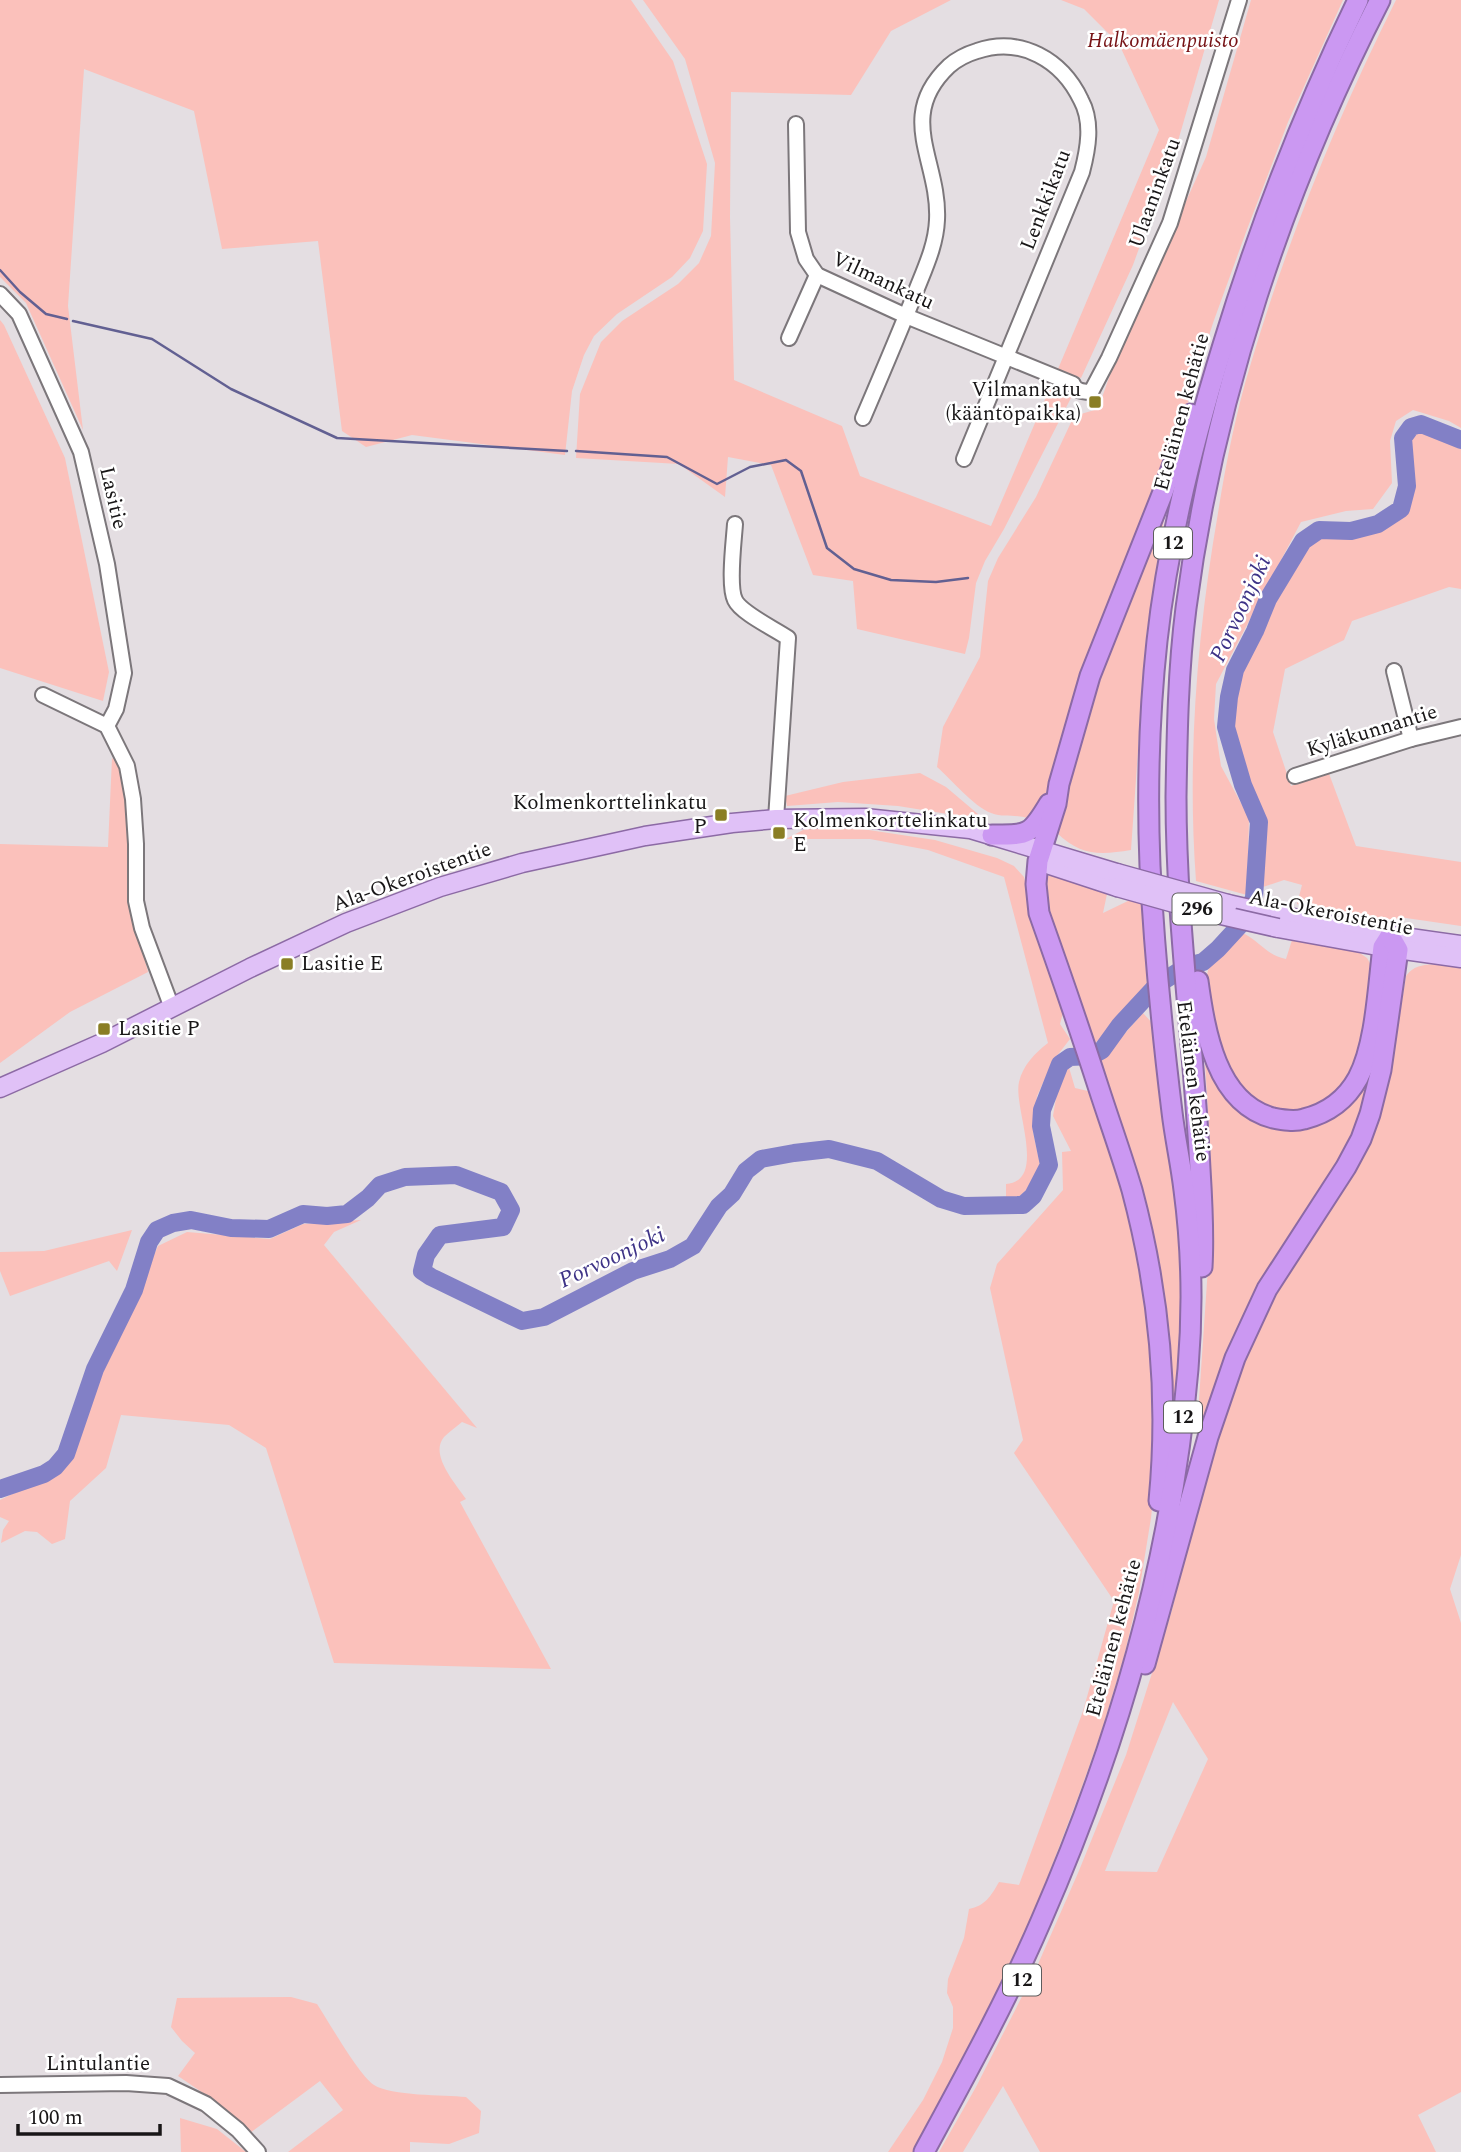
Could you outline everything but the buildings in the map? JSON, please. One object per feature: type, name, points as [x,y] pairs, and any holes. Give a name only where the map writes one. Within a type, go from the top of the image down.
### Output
[{"type":"highway","name":"Eteläinen kehätie","points":[[924,2152],[984,2039],[1039,1926],[1121,1720],[1168,1515],[1182,1422],[1192,1294],[1185,1194],[1174,1135],[1161,1014],[1150,862],[1150,726],[1157,640],[1174,535],[1196,439],[1245,273],[1325,70],[1359,0]]},
{"type":"highway","name":"Eteläinen kehätie","points":[[931,2152],[981,2063],[1046,1928],[1098,1801],[1158,1598],[1183,1473],[1196,1363],[1203,1249],[1194,995],[1177,797],[1180,680],[1186,610],[1198,528],[1231,384],[1253,310],[1303,172],[1380,0]]},
{"type":"highway","points":[[1121,1720],[1155,1532],[1161,1479],[1163,1396],[1153,1297],[1144,1245],[1132,1193],[1101,1093],[1039,913],[1036,884],[1039,856],[1056,804],[1059,784],[1090,676],[1163,492],[1250,250],[1290,154]]},
{"type":"highway","points":[[992,835],[1022,835],[1032,830],[1059,784]]},
{"type":"highway","points":[[1121,1720],[1152,1643],[1208,1437],[1235,1358],[1267,1289],[1346,1167],[1370,1114],[1381,1070],[1390,944]]},
{"type":"highway","points":[[1194,995],[1220,1072],[1230,1090],[1241,1102],[1265,1116],[1300,1121],[1332,1108],[1345,1097],[1357,1079],[1366,1058],[1390,944]]},
{"type":"main road","name":"Ala-Okeroistentie","points":[[0,1088],[102,1043],[346,923],[429,891],[553,855],[732,822],[837,817],[970,830],[992,835],[1039,856]]},
{"type":"main road","name":"Ala-Okeroistentie","points":[[912,823],[1039,856],[1117,880],[1199,910],[1279,922],[1461,958]]},
{"type":"main road","name":"Ala-Okeroistentie","points":[[1390,944],[1461,945]]},
{"type":"street","name":"Ulaaninkatu","points":[[1091,391],[1115,346],[1170,223],[1239,0]]},
{"type":"street","name":"Lenkkikatu","points":[[863,418],[906,316],[935,237],[936,195],[925,146],[922,108],[933,83],[951,64],[967,54],[1006,45],[1024,48],[1044,57],[1064,72],[1083,102],[1089,135],[1082,172],[964,459]]},
{"type":"street","name":"Vilmankatu","points":[[796,124],[799,232],[806,259],[817,275],[906,316],[1006,357],[1073,384],[1083,384],[1091,391]]},
{"type":"street","points":[[789,338],[817,275]]},
{"type":"street","name":"Lasitie","points":[[0,294],[19,314],[80,452],[107,565],[124,673],[116,709],[107,726]]},
{"type":"street","points":[[735,524],[732,562],[734,599],[788,638],[776,819]]},
{"type":"street","points":[[1394,671],[1411,739]]},
{"type":"street","points":[[43,695],[107,726],[127,766],[133,799],[136,901],[142,928],[172,1008]]},
{"type":"street","name":"Kyläkunnantie","points":[[1295,776],[1411,739],[1461,727]]},
{"type":"street","name":"Lintulantie","points":[[0,2085],[125,2083],[168,2086],[206,2104],[238,2130],[258,2152]]},
{"type":"green space","points":[[0,0],[631,0],[673,61],[707,164],[703,231],[690,258],[672,277],[617,314],[594,336],[584,355],[572,391],[565,455],[412,435],[366,447],[342,431],[318,241],[222,249],[194,111],[84,69],[68,306],[83,430],[26,303],[0,277]]},
{"type":"green space","points":[[643,0],[951,0],[891,31],[851,95],[731,92],[730,217],[734,380],[842,426],[860,476],[991,526],[1052,383],[1074,392],[985,561],[976,583],[965,654],[857,629],[853,581],[813,575],[771,465],[728,457],[725,497],[679,464],[576,458],[580,394],[601,342],[622,321],[678,284],[699,263],[711,236],[715,163],[685,59]]},
{"type":"green space","name":"Halkomäenpuisto","points":[[1061,0],[1219,0],[1178,141],[1133,265],[1081,378],[1058,369],[1159,130],[1119,44],[1084,9]]},
{"type":"green space","points":[[1251,0],[1343,0],[1288,122],[1246,232],[1213,323],[1168,465],[1072,702],[1044,800],[1034,821],[991,813],[970,799],[937,767],[943,727],[980,657],[988,581],[998,558],[1036,497],[1074,416],[1098,409],[1118,352],[1206,157]]},
{"type":"green space","points":[[1396,0],[1461,0],[1461,428],[1449,421],[1413,410],[1396,421],[1390,441],[1392,483],[1373,509],[1346,511],[1301,522],[1216,684],[1214,719],[1221,766],[1249,818],[1247,895],[1196,881],[1193,742],[1204,604],[1221,494],[1246,381],[1281,270],[1334,133]]},
{"type":"green space","points":[[0,320],[65,458],[109,672],[103,701],[0,668]]},
{"type":"green space","points":[[1420,432],[1461,449],[1461,589],[1449,587],[1352,621],[1344,640],[1285,669],[1273,732],[1291,786],[1328,771],[1356,846],[1461,862],[1461,926],[1406,918],[1379,921],[1297,904],[1302,885],[1284,880],[1263,887],[1263,820],[1248,781],[1232,721],[1242,671],[1272,601],[1307,545],[1323,537],[1351,537],[1378,529],[1403,514],[1413,484],[1409,439]]},
{"type":"green space","points":[[1164,519],[1146,637],[1131,850],[1091,852],[1074,846],[1057,833],[1099,679]]},
{"type":"green space","points":[[112,758],[122,766],[127,800],[129,901],[148,972],[70,1012],[0,1063],[0,844],[108,847]]},
{"type":"green space","points":[[920,773],[946,787],[985,820],[898,806],[838,802],[787,806],[785,796],[843,782]]},
{"type":"green space","points":[[805,829],[862,829],[935,840],[997,858],[1014,866],[1024,877],[1064,1009],[1060,1024],[1070,1039],[1053,1061],[1037,1096],[1033,1132],[1040,1165],[1031,1186],[1015,1200],[1006,1200],[1006,1184],[1018,1180],[1025,1170],[1027,1157],[1018,1093],[1019,1082],[1030,1060],[1048,1043],[1004,877],[928,850],[870,839],[786,839]]},
{"type":"green space","points":[[1052,874],[1107,894],[1103,913],[1130,900],[1142,903],[1147,987],[1120,1012],[1094,1044],[1048,916],[1044,890],[1047,877]]},
{"type":"green space","points":[[1243,933],[1273,954],[1286,959],[1292,940],[1357,951],[1367,958],[1371,965],[1372,981],[1361,1056],[1341,1093],[1319,1108],[1295,1115],[1252,1103],[1224,1064],[1206,978],[1209,967]]},
{"type":"green space","points":[[1439,964],[1461,968],[1461,1555],[1450,1589],[1461,1623],[1461,2092],[1418,2115],[1436,2152],[1040,2152],[1003,2086],[963,2152],[939,2152],[976,2087],[1035,1971],[1126,1755],[1172,1610],[1194,1514],[1222,1418],[1251,1337],[1282,1275],[1368,1147],[1380,1116],[1393,1058],[1406,976],[1417,967]],"holes":[[[1173,1702],[1208,1759],[1157,1872],[1105,1871]]]},
{"type":"green space","points":[[1143,1013],[1153,1024],[1180,1207],[1185,1319],[1170,1456],[1140,1185],[1101,1060]]},
{"type":"green space","points":[[1205,1062],[1210,1064],[1223,1090],[1300,1126],[1371,1063],[1372,1086],[1356,1134],[1203,1430],[1197,1429],[1210,1238],[1211,1162]]},
{"type":"green space","points":[[1068,1064],[1075,1088],[1092,1092],[1126,1201],[1141,1270],[1155,1384],[1155,1480],[1139,1592],[1124,1657],[1101,1733],[1027,1931],[1007,1976],[916,2152],[888,2152],[923,2100],[942,2062],[953,2028],[953,2007],[947,1993],[948,1979],[964,1938],[969,1909],[987,1900],[999,1882],[1019,1885],[1083,1711],[1114,1601],[1014,1453],[1023,1440],[990,1288],[997,1264],[1063,1190],[1062,1152],[1071,1151],[1053,1116],[1060,1074]]},
{"type":"green space","points":[[361,1220],[334,1232],[324,1245],[477,1428],[462,1422],[446,1435],[440,1444],[442,1461],[466,1499],[460,1502],[551,1669],[334,1663],[266,1448],[229,1425],[121,1415],[106,1468],[70,1501],[65,1539],[52,1544],[37,1532],[25,1531],[1,1543],[3,1530],[9,1521],[0,1517],[0,1500],[61,1470],[73,1456],[101,1370],[158,1246],[187,1232],[270,1239],[303,1224]]},
{"type":"green space","points":[[132,1230],[117,1271],[109,1261],[10,1296],[0,1271],[0,1252],[44,1251]]},
{"type":"green space","points":[[291,1997],[317,2004],[352,2059],[374,2085],[405,2093],[466,2097],[481,2111],[479,2133],[449,2144],[410,2142],[410,2152],[288,2152],[343,2110],[320,2081],[250,2133],[215,2101],[178,2076],[195,2053],[171,2027],[177,1998]]},
{"type":"green space","points":[[180,2118],[217,2129],[246,2152],[181,2152]]},
{"type":"waterway","points":[[0,270],[46,314],[67,319]]},
{"type":"waterway","points":[[73,321],[152,339],[231,389],[337,438],[567,451]]},
{"type":"waterway","name":"Porvoonjoki","points":[[0,1489],[44,1474],[55,1467],[66,1454],[95,1369],[134,1290],[149,1242],[157,1230],[173,1223],[191,1220],[231,1228],[269,1229],[303,1214],[347,1214],[380,1185],[405,1177],[456,1175],[501,1192],[511,1210],[503,1227],[440,1235],[426,1255],[422,1271],[522,1321],[544,1317],[633,1271],[670,1259],[693,1246],[746,1171],[761,1159],[829,1149],[877,1161],[941,1199],[964,1206],[1023,1205],[1033,1196],[1049,1165],[1041,1126],[1042,1110],[1060,1064],[1070,1057],[1091,1056],[1102,1050],[1120,1025],[1157,985],[1187,966],[1203,962],[1218,949],[1241,924],[1254,898],[1259,822],[1243,785],[1226,727],[1235,670],[1268,599],[1303,541],[1319,530],[1351,531],[1378,524],[1401,509],[1407,486],[1403,438],[1411,427],[1421,424],[1461,440]]},
{"type":"waterway","points":[[576,451],[667,457],[717,484],[750,467],[786,460],[801,471],[827,548],[854,569],[891,580],[936,582],[968,578]]},
{"type":"place","name":"Vilmankatu (kääntöpaikka)","points":[[1095,402]]},
{"type":"place","name":"Kolmenkorttelinkatu P","points":[[721,815]]},
{"type":"place","name":"Kolmenkorttelinkatu E","points":[[779,833]]},
{"type":"place","name":"Lasitie E","points":[[287,964]]},
{"type":"place","name":"Lasitie P","points":[[104,1029]]}]
